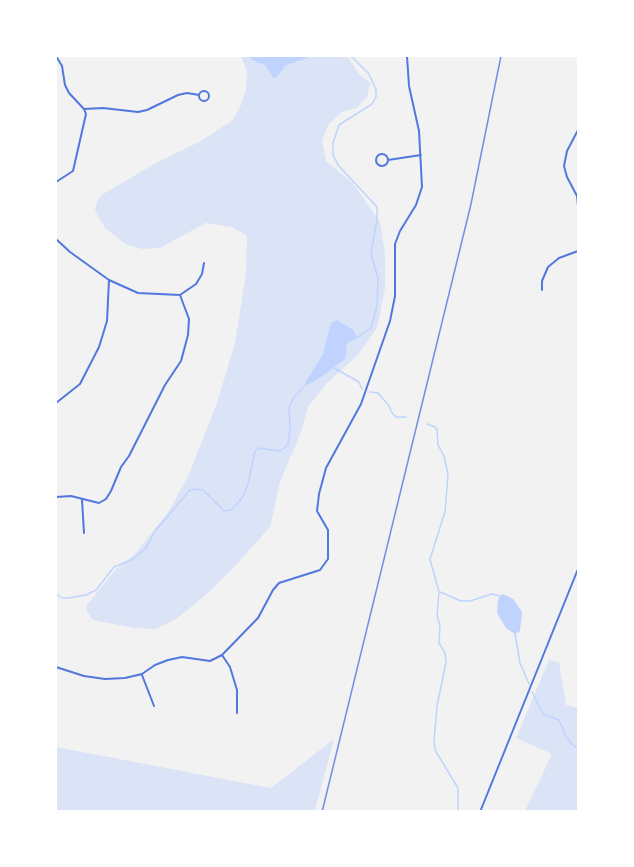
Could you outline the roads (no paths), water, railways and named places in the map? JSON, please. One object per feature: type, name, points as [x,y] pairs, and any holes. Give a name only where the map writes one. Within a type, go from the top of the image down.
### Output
[{"type":"street","points":[[56,56],[62,66],[69,93],[86,114],[73,171],[56,182]]},
{"type":"street","points":[[56,667],[84,676],[105,679],[142,674],[155,665],[182,657],[210,661],[222,655],[258,618],[279,583],[320,570],[328,559],[328,530],[317,512],[319,494],[326,468],[361,404],[390,321],[395,296],[395,244],[416,205],[422,186],[419,130],[409,86],[407,56]]},
{"type":"street","points":[[84,109],[103,108],[138,112],[178,95],[187,93],[199,95]]},
{"type":"street","points":[[579,130],[567,151],[564,166],[579,206]]},
{"type":"street","points":[[381,154],[386,155],[388,159],[387,164],[383,166],[378,165],[376,161],[381,154]]},
{"type":"street","points":[[388,159],[420,155]]},
{"type":"street","points":[[56,239],[109,280],[138,293],[180,295],[196,284],[202,274],[204,263]]},
{"type":"street","points":[[542,290],[542,280],[548,267],[559,258],[579,251]]},
{"type":"street","points":[[56,403],[80,384],[99,347],[108,321],[109,280]]},
{"type":"street","points":[[56,496],[99,503],[106,499],[111,491],[121,467],[129,456],[165,385],[181,361],[188,335],[189,319],[180,295]]},
{"type":"street","points":[[82,499],[84,533]]},
{"type":"street","points":[[480,812],[579,569]]},
{"type":"street","points":[[222,655],[231,667],[237,690],[237,713]]},
{"type":"street","points":[[142,674],[154,706]]},
{"type":"water","points":[[248,56],[312,56],[285,66],[277,77],[273,78],[266,66]]},
{"type":"water","points":[[337,320],[352,329],[358,338],[347,343],[345,359],[304,387],[323,354],[331,323]]},
{"type":"water","points":[[503,594],[513,599],[522,612],[520,631],[515,634],[506,628],[497,613],[498,600]]},
{"type":"waterway","points":[[351,56],[369,74],[376,90],[376,97],[372,104],[339,125],[333,143],[333,155],[338,165],[377,207],[371,254],[378,278],[377,306],[371,328],[358,337]]},
{"type":"waterway","points":[[334,368],[359,382],[362,389]]},
{"type":"waterway","points":[[56,594],[62,598],[68,598],[86,595],[96,590],[114,567],[133,559],[146,548],[155,531],[190,490],[203,490],[224,511],[231,510],[242,498],[248,484],[255,451],[259,448],[280,451],[288,445],[289,407],[304,387]]},
{"type":"waterway","points":[[370,392],[378,393],[396,417],[406,417]]},
{"type":"waterway","points":[[427,424],[437,430],[438,445],[444,456],[448,474],[445,512],[430,559],[439,592],[437,616],[440,625],[439,643],[445,653],[446,662],[437,706],[434,741],[435,750],[458,788],[458,812]]},
{"type":"waterway","points":[[440,592],[461,601],[470,601],[492,594],[500,596]]},
{"type":"waterway","points":[[515,634],[520,663],[529,684]]},
{"type":"waterway","points":[[532,692],[543,714],[559,720],[566,737],[578,748]]},
{"type":"railway","points":[[322,812],[471,204],[501,56]]}]
